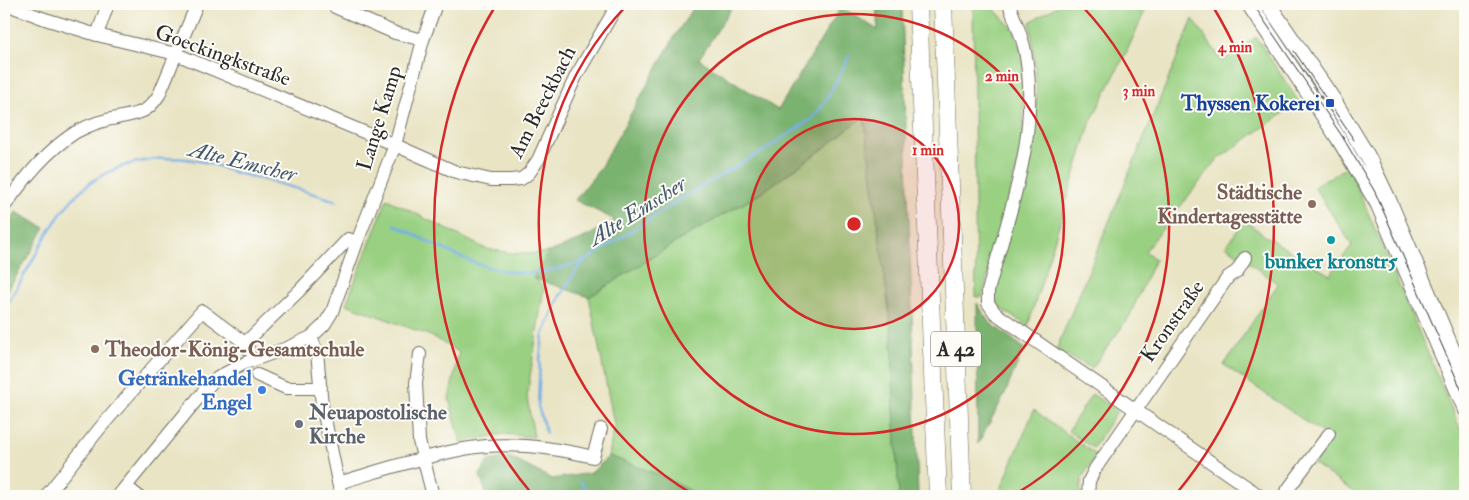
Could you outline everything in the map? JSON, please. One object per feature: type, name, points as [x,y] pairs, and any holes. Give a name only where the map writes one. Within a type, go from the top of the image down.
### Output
[{"type":"highway","name":"A 42","points":[[918,4],[938,496]]},
{"type":"highway","name":"A 42","points":[[943,5],[962,496]]},
{"type":"main road","points":[[1249,4],[1337,136],[1378,204],[1465,408]]},
{"type":"main road","points":[[1268,4],[1332,98],[1368,157],[1389,201],[1465,380]]},
{"type":"street","name":"Goeckingkstraße","points":[[5,4],[97,35],[176,54],[395,145]]},
{"type":"street","points":[[97,35],[108,4]]},
{"type":"street","points":[[4,207],[43,159],[67,138],[94,124],[136,114],[151,106],[159,95],[198,4]]},
{"type":"street","name":"Lange Kamp","points":[[311,337],[324,325],[332,312],[395,145],[423,40],[436,4]]},
{"type":"street","name":"Am Beeckbach","points":[[395,145],[456,172],[491,180],[521,179],[529,173],[538,160],[576,76],[618,4]]},
{"type":"street","points":[[1009,4],[1025,49],[1030,82],[1030,110],[1020,181],[988,291],[988,303],[995,313],[1260,496]]},
{"type":"street","points":[[335,8],[396,33],[423,40]]},
{"type":"street","points":[[245,343],[299,291],[348,239],[357,242]]},
{"type":"street","name":"Kronstraße","points":[[1088,496],[1089,481],[1095,469],[1228,277],[1237,270],[1245,258]]},
{"type":"street","points":[[46,496],[100,428],[202,311],[245,343],[253,359]]},
{"type":"street","points":[[138,496],[122,491],[213,381],[235,367],[311,337],[317,352],[328,435],[341,496]]},
{"type":"street","points":[[420,354],[416,383],[419,441],[433,496]]},
{"type":"street","points":[[258,375],[286,388],[321,388]]},
{"type":"street","points":[[338,483],[465,449],[494,446],[532,447],[572,452],[593,457],[601,429]]},
{"type":"street","points":[[1283,496],[1329,434]]},
{"type":"green space","points":[[696,4],[734,4],[699,59],[778,110],[841,7],[878,30],[876,4],[902,4],[918,496],[899,496],[892,335],[864,116],[823,149],[758,195],[681,239],[589,297],[533,278],[549,252],[583,238],[615,220],[575,200],[599,170],[676,34]]},
{"type":"green space","points":[[973,4],[995,4],[995,10],[1013,29],[1022,54],[1025,79],[1022,148],[982,297],[976,297]]},
{"type":"green space","points":[[1061,4],[1148,4],[1127,51],[1091,121],[1028,326],[998,306],[993,298],[993,288],[999,259],[1025,181],[1034,132],[1036,87],[1030,22]]},
{"type":"green space","points":[[1193,19],[1222,61],[1256,37],[1299,102],[1217,160],[1145,251],[1155,259],[1129,317],[1092,368],[1056,350]]},
{"type":"green space","points":[[864,115],[892,335],[899,496],[700,496],[662,476],[609,456],[614,424],[589,297],[681,239],[758,195],[823,149]]},
{"type":"green space","points":[[1348,166],[1465,440],[1465,496],[1359,496],[1314,464],[1328,437],[1224,365],[1278,284],[1226,246],[1245,220],[1265,236],[1330,275],[1352,245],[1314,187]]},
{"type":"green space","points":[[387,199],[486,249],[528,254],[549,252],[534,278],[544,287],[527,396],[534,437],[504,434],[461,442],[449,399],[459,352],[431,336],[346,304]]},
{"type":"green space","points":[[16,212],[45,228],[4,297],[4,234]]},
{"type":"green space","points":[[977,303],[989,322],[1024,348],[1004,396],[978,444]]},
{"type":"green space","points":[[1092,394],[1117,411],[1093,448],[1068,431]]},
{"type":"green space","points":[[1034,410],[1096,455],[1082,478],[1080,496],[998,496]]},
{"type":"green space","points":[[609,456],[662,476],[700,496],[487,496],[480,475],[488,461],[509,457],[552,479],[591,473]]},
{"type":"waterway","name":"Alte Emscher","points":[[395,225],[462,258],[497,269],[533,273],[560,268],[586,260],[813,118],[827,99],[850,55]]},
{"type":"waterway","name":"Alte Emscher","points":[[4,308],[60,214],[70,202],[83,188],[99,177],[134,163],[172,158],[209,163],[233,172],[336,201]]},
{"type":"waterway","points":[[546,433],[538,406],[543,335],[559,298],[578,268],[584,262]]},
{"type":"waterway","points":[[581,482],[591,496]]},
{"type":"tram line","points":[[1253,4],[1342,136],[1375,192],[1465,398]]},
{"type":"tram line","points":[[1294,51],[1354,140]]},
{"type":"place","name":"Thyssen Kokerei","points":[[1330,103]]},
{"type":"place","name":"Städtische Kindertagesstätte","points":[[1312,204]]},
{"type":"place","name":"bunker kronstr5","points":[[1331,240]]},
{"type":"place","name":"Theodor-König-Gesamtschule","points":[[95,349]]},
{"type":"place","name":"Getränkehandel Engel","points":[[262,390]]},
{"type":"place","name":"Neuapostolische Kirche","points":[[299,424]]}]
